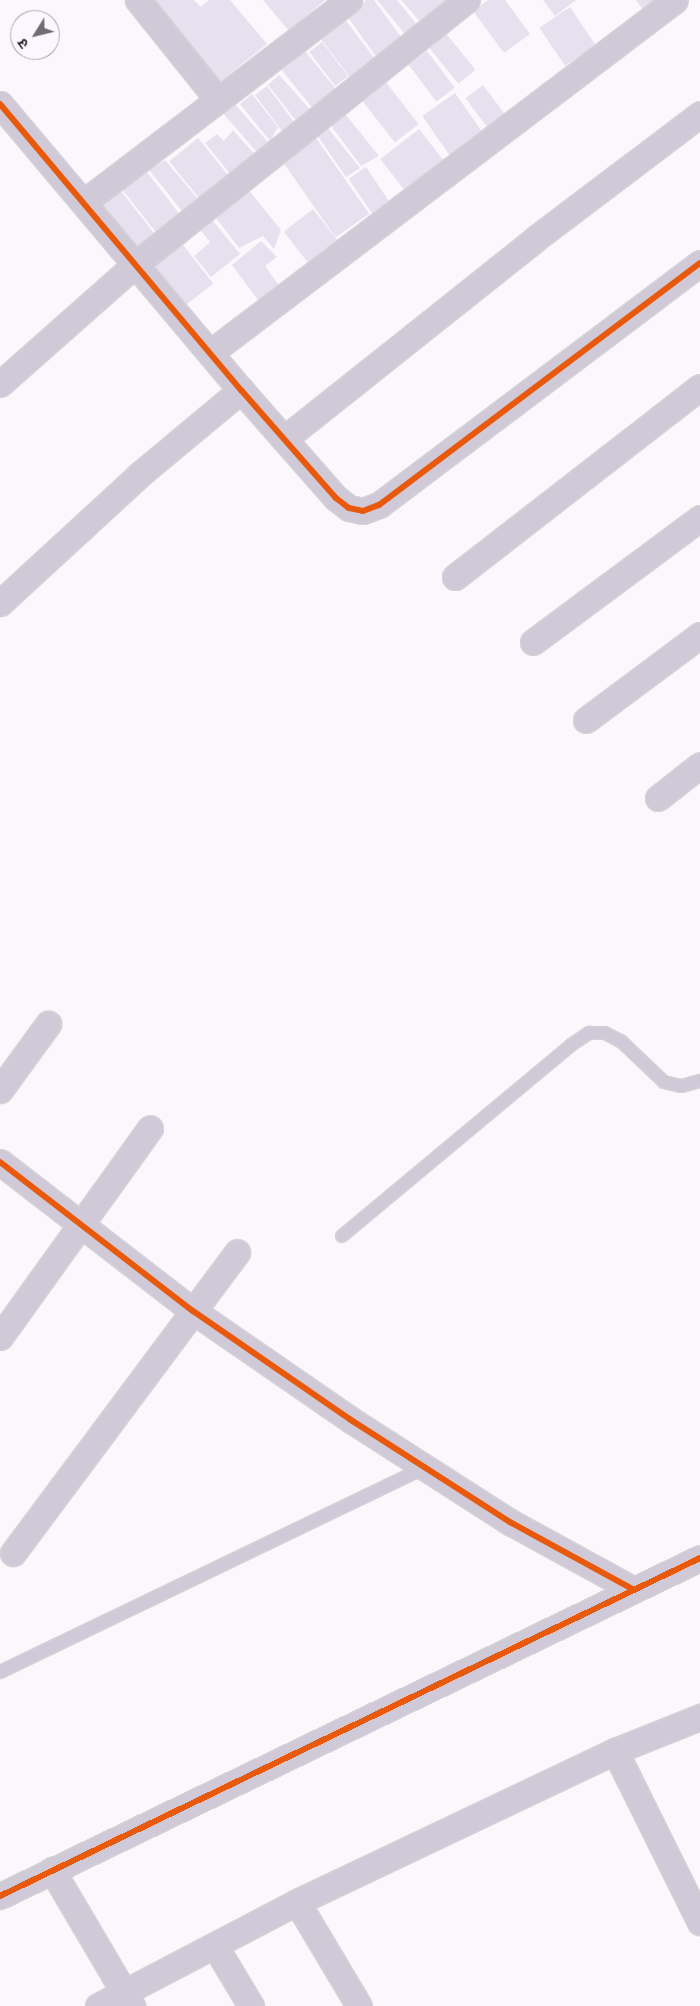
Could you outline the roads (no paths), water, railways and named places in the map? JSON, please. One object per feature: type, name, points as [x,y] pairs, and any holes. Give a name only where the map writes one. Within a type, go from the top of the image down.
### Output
[{"type":"street","points":[[138,0],[218,100]]},
{"type":"street","points":[[84,202],[349,0]]},
{"type":"street","points":[[0,384],[137,263],[467,0]]},
{"type":"street","points":[[211,352],[675,0]]},
{"type":"street","points":[[284,439],[535,239],[700,114]]},
{"type":"street","points":[[4,117],[84,202],[137,263],[241,390],[336,498],[349,508],[364,511],[379,505],[700,263]]},
{"type":"street","points":[[455,577],[700,387]]},
{"type":"street","points":[[0,603],[139,475],[241,390]]},
{"type":"street","points":[[533,642],[700,518]]},
{"type":"street","points":[[586,720],[700,635]]},
{"type":"street","points":[[658,798],[700,765]]},
{"type":"street","points":[[0,1090],[48,1024]]},
{"type":"street","points":[[0,1337],[81,1227],[150,1128]]},
{"type":"street","points":[[0,1162],[81,1227],[193,1311],[423,1468],[510,1522],[634,1590]]},
{"type":"street","points":[[13,1554],[237,1252]]},
{"type":"street","points":[[0,1896],[700,1558]]},
{"type":"street","points":[[98,2006],[129,1999],[215,1946],[297,1902],[615,1752],[700,1716]]},
{"type":"street","points":[[615,1752],[700,1922]]},
{"type":"street","points":[[52,1870],[129,1999]]},
{"type":"street","points":[[297,1902],[359,2006]]},
{"type":"street","points":[[215,1946],[251,2006]]},
{"type":"lane","points":[[342,1236],[571,1045],[589,1034],[605,1033],[622,1042],[664,1082],[682,1086],[700,1081]]},
{"type":"lane","points":[[0,1672],[423,1468]]}]
